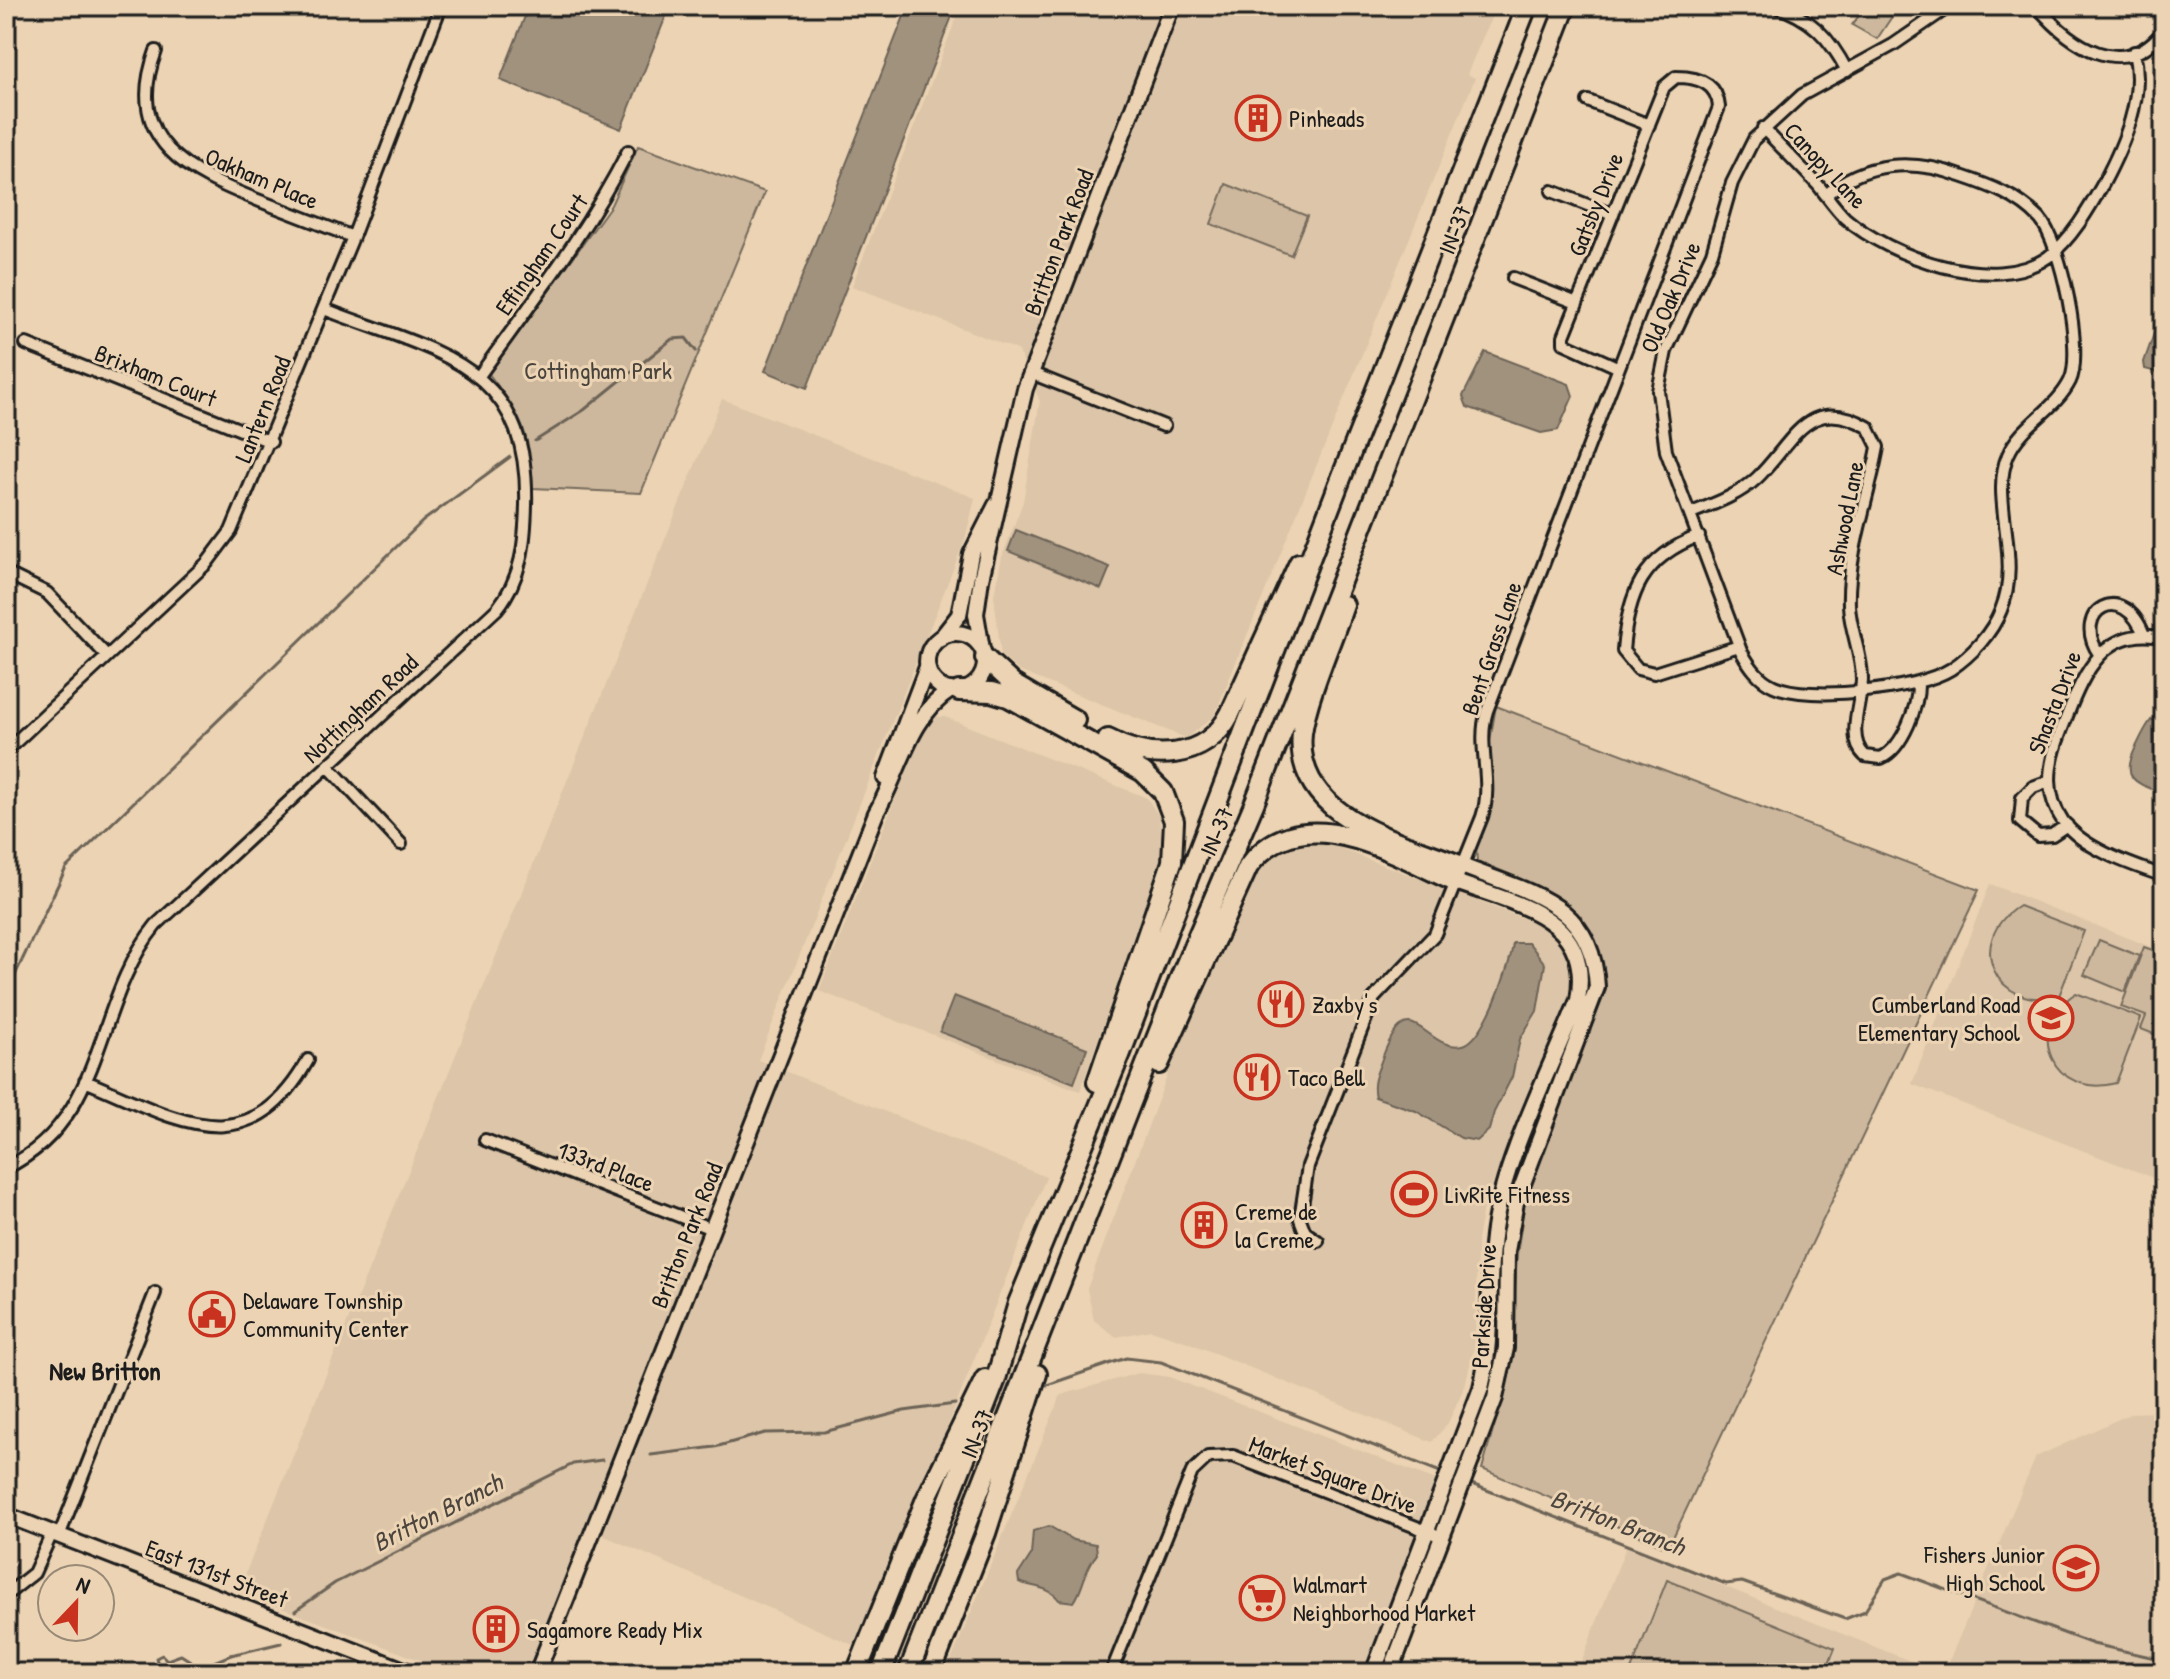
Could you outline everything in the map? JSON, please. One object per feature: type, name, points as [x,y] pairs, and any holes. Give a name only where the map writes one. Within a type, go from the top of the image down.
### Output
[{"type":"highway","name":"IN-37","points":[[881,1673],[996,1379],[1018,1303],[1121,1053],[1338,486],[1527,6]]},
{"type":"highway","name":"IN-37","points":[[908,1673],[1114,1147],[1378,489],[1566,6]]},
{"type":"highway","points":[[983,654],[1013,684],[1130,749],[1164,754],[1193,748],[1209,739],[1227,720],[1316,526],[1338,486]]},
{"type":"highway","points":[[1378,489],[1368,535],[1304,724],[1303,756],[1315,789],[1340,814],[1459,874]]},
{"type":"highway","points":[[955,690],[991,692],[1008,697],[1143,772],[1163,792],[1174,821],[1172,862],[1050,1223]]},
{"type":"highway","points":[[1114,1147],[1139,1109],[1248,867],[1264,850],[1296,834],[1328,831],[1459,874]]},
{"type":"highway","points":[[931,1673],[986,1533],[1050,1332],[1064,1275]]},
{"type":"highway","points":[[856,1673],[926,1499],[1018,1303]]},
{"type":"street","name":"Lantern Road","points":[[6,751],[207,563],[224,542],[245,504],[271,442],[441,6]]},
{"type":"street","name":"Britton Park Road","points":[[983,654],[977,605],[1031,373],[1172,6]]},
{"type":"street","points":[[1774,6],[1797,14],[1825,35],[1847,71]]},
{"type":"street","points":[[2037,6],[2068,40],[2087,50],[2107,55],[2148,47],[2164,30]]},
{"type":"street","name":"Old Oak Drive","points":[[1826,195],[1849,177],[1883,166],[1913,164],[1938,168],[2001,190],[2018,200],[2043,222],[2055,251],[2075,339],[2075,368],[2063,393],[2025,429],[2007,456],[2003,479],[2011,570],[2001,613],[1983,640],[1949,670],[1918,682],[1860,690],[1787,690],[1774,686],[1749,665],[1739,646],[1666,451],[1658,413],[1660,371],[1675,329],[1712,253],[1732,183],[1754,139],[1802,95],[1893,45],[1948,7]]},
{"type":"street","name":"Oakham Place","points":[[156,51],[148,77],[148,105],[160,138],[184,166],[207,180],[353,237]]},
{"type":"street","name":"Canopy Lane","points":[[1763,128],[1843,216],[1879,242],[1914,258],[1948,266],[2008,272],[2025,268],[2055,251],[2101,188],[2119,152],[2136,98],[2134,52]]},
{"type":"street","name":"Gatsby Drive","points":[[1617,367],[1564,343],[1577,303],[1664,87],[1676,77],[1693,77],[1710,85],[1718,96]]},
{"type":"street","name":"Bent Grass Lane","points":[[1318,1241],[1305,1232],[1300,1219],[1308,1166],[1374,998],[1432,939],[1486,804],[1484,722],[1617,367],[1712,127],[1719,107],[1718,96]]},
{"type":"street","points":[[1588,101],[1649,125]]},
{"type":"street","name":"Effingham Court","points":[[479,376],[576,242],[628,151]]},
{"type":"street","points":[[1552,191],[1613,215]]},
{"type":"street","points":[[1513,278],[1577,303]]},
{"type":"street","name":"Nottingham Road","points":[[6,1168],[52,1137],[71,1112],[129,970],[149,933],[497,609],[517,573],[525,539],[525,453],[508,409],[479,376],[457,362],[324,309]]},
{"type":"street","name":"Brixham Court","points":[[26,344],[271,442]]},
{"type":"street","points":[[1031,373],[1164,426]]},
{"type":"street","name":"Ashwood Lane","points":[[1691,513],[1750,484],[1790,435],[1811,420],[1823,416],[1848,419],[1874,433],[1878,447],[1850,586],[1851,616],[1862,672],[1857,706],[1858,747],[1865,756],[1881,758],[1893,751],[1917,703],[1918,682]]},
{"type":"street","name":"Britton Park Road","points":[[940,638],[959,615],[973,547],[1001,498]]},
{"type":"street","points":[[1699,536],[1672,546],[1649,566],[1634,597],[1623,651],[1638,669],[1654,673],[1739,646]]},
{"type":"street","points":[[6,573],[47,593],[107,656]]},
{"type":"street","name":"Shasta Drive","points":[[2049,781],[2033,787],[2022,798],[2020,821],[2038,836],[2052,835],[2067,825],[2053,801],[2049,781],[2052,754],[2083,674],[2099,654],[2089,629],[2093,617],[2102,608],[2116,604],[2128,608],[2138,620],[2144,635]]},
{"type":"street","points":[[959,633],[968,636],[983,654],[982,676],[968,688],[955,690],[933,680],[927,661],[929,652],[940,638],[959,633]]},
{"type":"street","points":[[2099,654],[2117,642],[2144,635],[2164,638]]},
{"type":"street","name":"Britton Park Road","points":[[876,813],[904,721],[926,679],[927,661]]},
{"type":"street","name":"Britton Park Road","points":[[537,1673],[876,813],[922,717],[932,702],[955,690]]},
{"type":"street","points":[[328,766],[401,844]]},
{"type":"street","points":[[2067,825],[2092,844],[2164,876]]},
{"type":"street","name":"Parkside Drive","points":[[1390,1673],[1435,1534],[1503,1367],[1507,1251],[1516,1202],[1595,997],[1596,971],[1587,939],[1570,916],[1549,901],[1459,874]]},
{"type":"street","name":"Parkside Drive","points":[[1459,874],[1547,918],[1570,939],[1578,954],[1581,985],[1578,1000],[1501,1194],[1492,1248],[1489,1352],[1462,1463]]},
{"type":"street","points":[[85,1081],[183,1120],[224,1126],[257,1117],[275,1106],[308,1060]]},
{"type":"street","name":"133rd Place","points":[[485,1140],[712,1229]]},
{"type":"street","points":[[6,1595],[34,1573],[56,1534],[155,1293]]},
{"type":"street","name":"Market Square Drive","points":[[1111,1673],[1192,1472],[1208,1457],[1233,1456],[1435,1534]]},
{"type":"street","name":"East 131st Street","points":[[6,1515],[412,1673]]},
{"type":"street","name":"Parkside Drive","points":[[1373,1673],[1435,1534]]},
{"type":"shaded area","points":[[529,6],[670,6],[621,129],[500,80]]},
{"type":"shaded area","points":[[908,6],[956,6],[807,388],[765,371]]},
{"type":"shaded area","points":[[961,6],[1496,6],[1467,74],[1475,78],[1214,716],[1186,738],[1019,671],[1001,655],[994,595],[1002,557],[1023,502],[1040,401],[1018,350],[852,286]]},
{"type":"shaded area","points":[[2164,305],[2164,374],[2145,369],[2144,362]]},
{"type":"shaded area","points":[[1485,352],[1569,384],[1573,396],[1558,430],[1541,433],[1467,407],[1463,396]]},
{"type":"shaded area","points":[[722,399],[975,498],[965,539],[758,1060],[1046,1177],[860,1648],[598,1533],[546,1673],[455,1673],[238,1592]]},
{"type":"shaded area","points":[[1016,530],[1110,567],[1101,589],[1008,551]]},
{"type":"shaded area","points":[[928,716],[945,717],[1147,798],[1159,817],[1163,852],[1080,1091],[819,991]]},
{"type":"shaded area","points":[[2164,718],[2164,794],[2139,783],[2130,768],[2135,749],[2151,720]]},
{"type":"shaded area","points":[[1310,837],[1548,928],[1560,938],[1568,955],[1571,977],[1567,1003],[1483,1207],[1477,1240],[1475,1344],[1465,1385],[1448,1423],[1432,1442],[1185,1341],[1151,1330],[1116,1337],[1094,1320],[1087,1289],[1189,1018],[1258,862],[1265,852]]},
{"type":"shaded area","name":"Cumberland Road Elementary School","points":[[1990,884],[2164,952],[2164,1182],[1912,1084]]},
{"type":"shaded area","points":[[1513,943],[1529,943],[1545,964],[1537,1011],[1520,1039],[1512,1077],[1494,1112],[1489,1130],[1477,1141],[1461,1138],[1416,1111],[1375,1097],[1374,1081],[1383,1056],[1393,1035],[1402,1025],[1410,1023],[1450,1045],[1463,1045],[1480,1030],[1496,1000]]},
{"type":"shaded area","points":[[954,996],[1087,1048],[1074,1083],[940,1032]]},
{"type":"shaded area","points":[[1139,1373],[1169,1377],[1454,1487],[1380,1673],[946,1673],[1061,1395]]},
{"type":"shaded area","name":"Fishers Junior High School","points":[[2164,1412],[2164,1673],[1944,1673],[2036,1457],[2132,1413]]},
{"type":"shaded area","points":[[1049,1526],[1073,1540],[1096,1544],[1097,1554],[1074,1602],[1059,1600],[1046,1590],[1019,1582],[1018,1575],[1031,1555],[1033,1531]]},
{"type":"shaded area","name":"Fishers Junior High School","points":[[1626,1547],[1940,1673],[1577,1673]]},
{"type":"green space","points":[[1866,6],[1899,6],[1877,39],[1852,25]]},
{"type":"green space","name":"Cottingham Park","points":[[638,146],[765,192],[641,493],[533,488],[530,453],[522,426],[489,374],[611,205]]},
{"type":"green space","points":[[1226,184],[1307,216],[1291,255],[1211,224]]},
{"type":"green space","points":[[1496,706],[1979,890],[1668,1548],[1482,1469],[1510,1371],[1517,1254],[1527,1187],[1606,990],[1602,962],[1581,920],[1546,892],[1477,861],[1476,848],[1492,802],[1489,747]]},
{"type":"green space","points":[[2019,906],[2084,931],[2059,996],[2037,998],[2018,994],[2003,984],[1994,970],[1990,954],[1993,937],[2002,921]]},
{"type":"green space","points":[[2099,940],[2139,956],[2125,992],[2084,975]]},
{"type":"green space","points":[[2144,947],[2164,954],[2164,1038],[2141,1029],[2146,1016],[2121,1007]]},
{"type":"green space","points":[[2076,993],[2141,1018],[2116,1083],[2094,1085],[2075,1081],[2061,1071],[2052,1058],[2048,1042],[2050,1025],[2059,1008]]},
{"type":"green space","points":[[1667,1580],[1835,1648],[1825,1673],[1630,1673]]},
{"type":"waterway","points":[[535,441],[584,410],[672,339],[686,338],[696,351]]},
{"type":"waterway","points":[[6,1006],[16,973],[66,868],[423,521],[510,457]]},
{"type":"waterway","name":"Britton Branch","points":[[1047,1385],[1126,1358],[1161,1362],[1443,1473]]},
{"type":"waterway","name":"Britton Branch","points":[[651,1455],[715,1447],[765,1433],[824,1432],[904,1411],[955,1404]]},
{"type":"waterway","name":"Britton Branch","points":[[295,1611],[335,1583],[573,1464],[602,1460]]},
{"type":"waterway","name":"Britton Branch","points":[[1469,1483],[1726,1584],[1742,1582],[1845,1619],[1865,1611],[1885,1579],[1901,1573],[2093,1644],[2164,1660]]},
{"type":"waterway","name":"Britton Branch","points":[[204,1666],[231,1655],[281,1643]]},
{"type":"waterway","points":[[144,1673],[141,1667],[158,1664],[156,1658],[162,1655],[167,1660],[181,1655],[192,1662]]},
{"type":"place","name":"Pinheads","points":[[1258,118]]},
{"type":"place","name":"Zaxby's","points":[[1281,1004]]},
{"type":"place","name":"Cumberland Road Elementary School","points":[[2051,1018]]},
{"type":"place","name":"Taco Bell","points":[[1257,1077]]},
{"type":"place","name":"LivRite Fitness","points":[[1414,1194]]},
{"type":"place","name":"Creme de la Creme","points":[[1204,1225]]},
{"type":"place","name":"Delaware Township Community Center","points":[[212,1314]]},
{"type":"place","name":"Fishers Junior High School","points":[[2076,1568]]},
{"type":"place","name":"Walmart Neighborhood Market","points":[[1262,1598]]},
{"type":"place","name":"Sagamore Ready Mix","points":[[496,1629]]},
{"type":"district","name":"New Britton","points":[[105,1370]]}]
